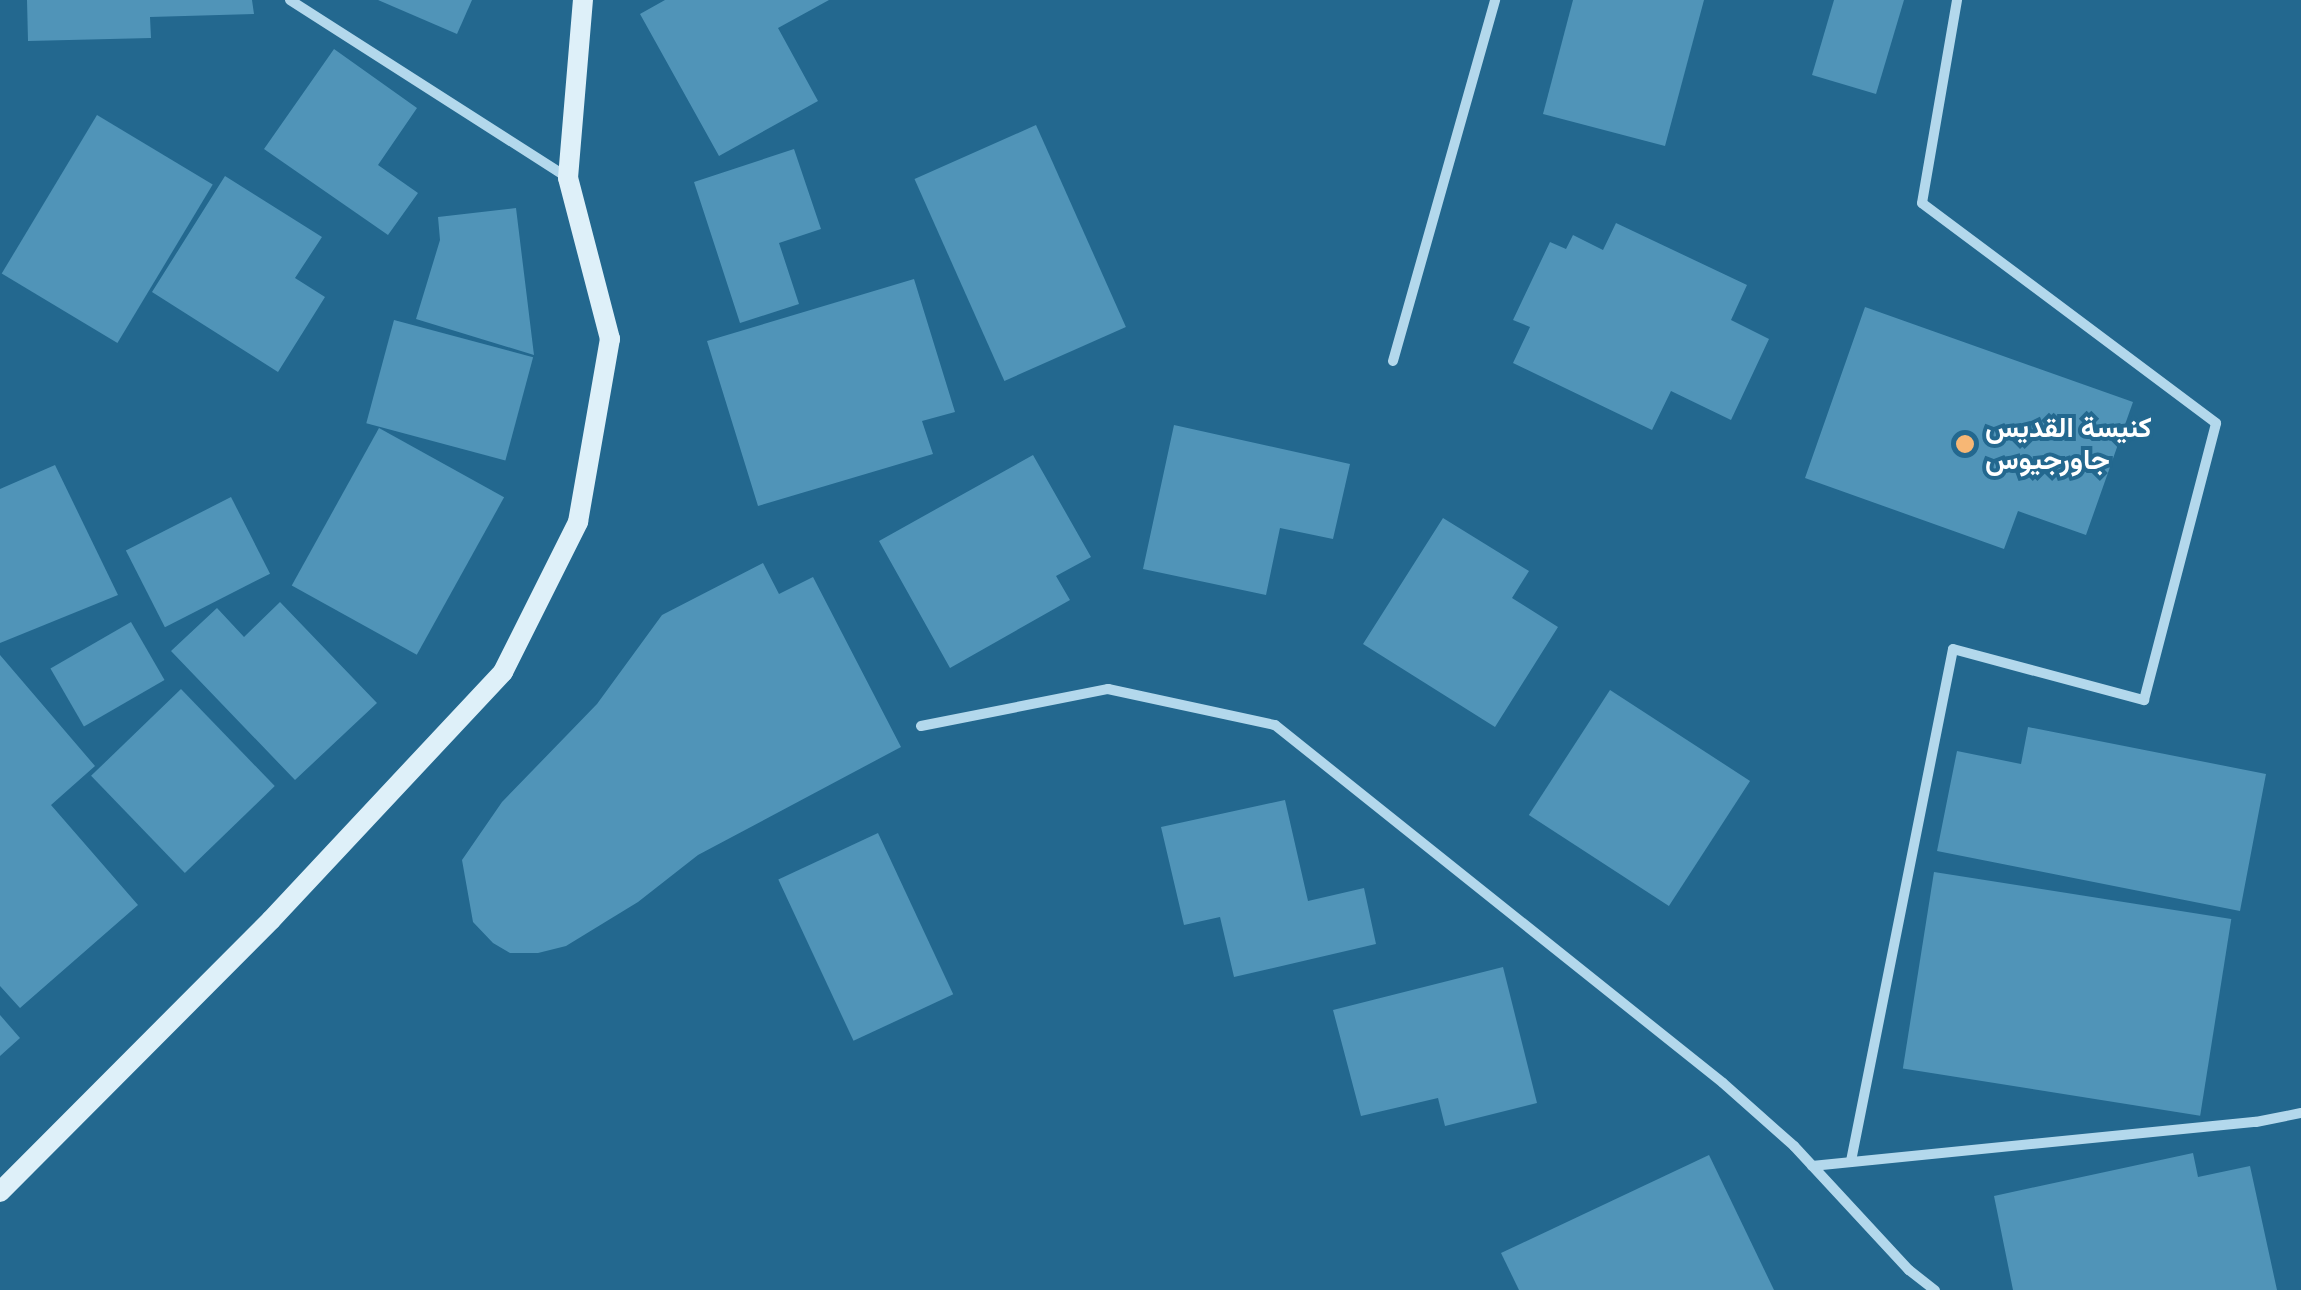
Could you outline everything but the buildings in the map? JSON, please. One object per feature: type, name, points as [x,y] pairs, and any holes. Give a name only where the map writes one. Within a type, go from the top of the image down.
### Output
[{"type":"main road","points":[[0,1192],[271,920],[503,672],[578,522],[610,339],[568,178],[583,0]]},
{"type":"street","points":[[290,0],[568,178]]},
{"type":"street","points":[[1392,361],[1495,0]]},
{"type":"street","points":[[1851,1162],[1953,649],[2144,700],[2216,423],[1922,203],[1957,0]]},
{"type":"street","points":[[921,726],[1108,689],[1274,725],[1723,1083],[1812,1166],[1909,1270],[1935,1290]]},
{"type":"street","points":[[1812,1166],[2256,1122],[2301,1113]]},
{"type":"place","name":"كنيسة القديس جاورجيوس","points":[[1965,444]]}]
